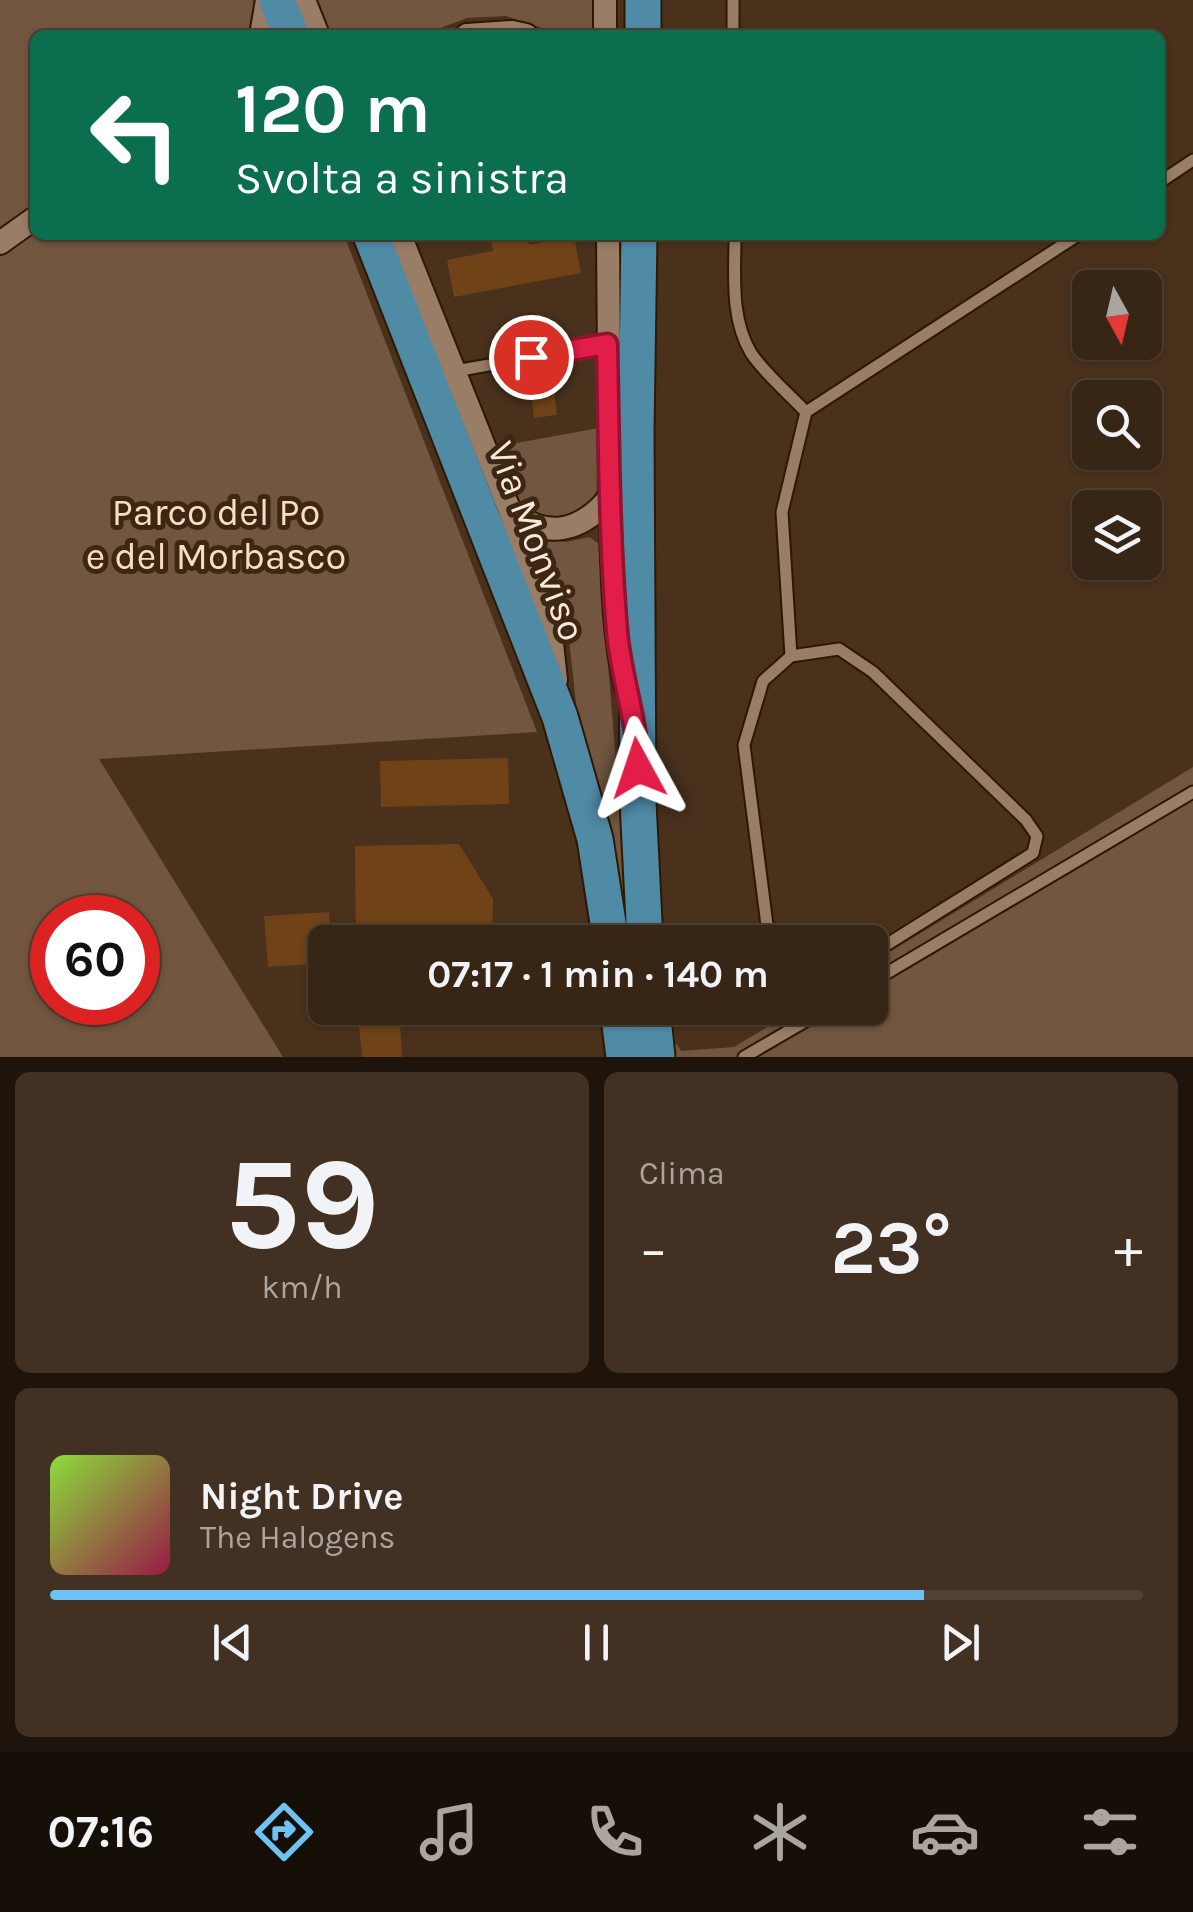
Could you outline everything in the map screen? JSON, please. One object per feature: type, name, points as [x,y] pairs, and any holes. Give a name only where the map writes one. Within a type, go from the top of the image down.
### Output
[{"type":"main road","points":[[277,0],[289,30]]},
{"type":"main road","points":[[643,0],[643,30]]},
{"type":"main road","name":"Via Monviso","points":[[373,240],[560,717],[595,839],[608,925]]},
{"type":"main road","points":[[640,240],[636,432],[638,802],[644,925]]},
{"type":"main road","points":[[620,1025],[624,1057]]},
{"type":"main road","points":[[654,1025],[657,1057]]},
{"type":"street","points":[[262,30],[267,0]]},
{"type":"street","points":[[304,0],[316,30]]},
{"type":"street","points":[[605,0],[605,30]]},
{"type":"street","points":[[0,243],[30,222]]},
{"type":"street","points":[[402,240],[456,370],[550,625],[560,717]]},
{"type":"street","points":[[608,240],[610,497],[620,666],[638,735]]},
{"type":"street","points":[[510,511],[536,525],[566,528],[579,525],[598,512],[610,497]]},
{"type":"lane","points":[[732,0],[733,30]]},
{"type":"lane","points":[[1165,179],[1193,160]]},
{"type":"lane","points":[[735,240],[736,307],[742,334],[753,356],[806,412]]},
{"type":"lane","points":[[791,656],[782,512],[806,412],[1070,240]]},
{"type":"lane","points":[[456,370],[607,344]]},
{"type":"lane","points":[[768,925],[744,745],[763,680],[791,656],[839,649],[874,672],[1026,820],[1037,836],[1033,853],[888,944]]},
{"type":"lane","points":[[888,972],[1193,792]]},
{"type":"lane","points":[[744,1057],[799,1025]]},
{"type":"green space","name":"Parco del Po e del Morbasco","points":[[0,0],[253,0],[264,30],[30,30],[30,240],[346,240],[537,732],[99,759],[283,1057],[0,1057]]},
{"type":"green space","points":[[309,0],[604,0],[602,30],[549,30],[506,16],[467,18],[435,30],[322,30]]},
{"type":"green space","points":[[599,428],[599,483],[585,507],[575,514],[549,519],[525,509],[506,480],[494,447]]},
{"type":"green space","points":[[589,537],[598,543],[630,925],[624,925],[579,729],[569,640],[533,547],[541,539],[566,542]]},
{"type":"green space","points":[[1193,767],[1193,1057],[674,1057],[676,1043],[681,1051],[734,1047],[771,1025],[888,1025],[888,953]]},
{"type":"building","points":[[491,240],[528,240],[529,245],[575,240],[581,273],[454,297],[447,260],[493,251]]},
{"type":"building","points":[[540,314],[545,344],[518,349],[513,319]]},
{"type":"building","points":[[551,370],[557,415],[534,418],[529,373]]},
{"type":"building","points":[[508,758],[509,804],[381,807],[380,761]]},
{"type":"building","points":[[459,844],[493,899],[492,925],[356,925],[355,846]]},
{"type":"building","points":[[329,912],[330,925],[308,925],[308,964],[268,967],[264,916]]},
{"type":"building","points":[[400,1025],[402,1057],[362,1057],[359,1026]]},
{"type":"route","points":[[531,357],[607,344],[615,600],[620,666],[638,735],[638,768]]}]
